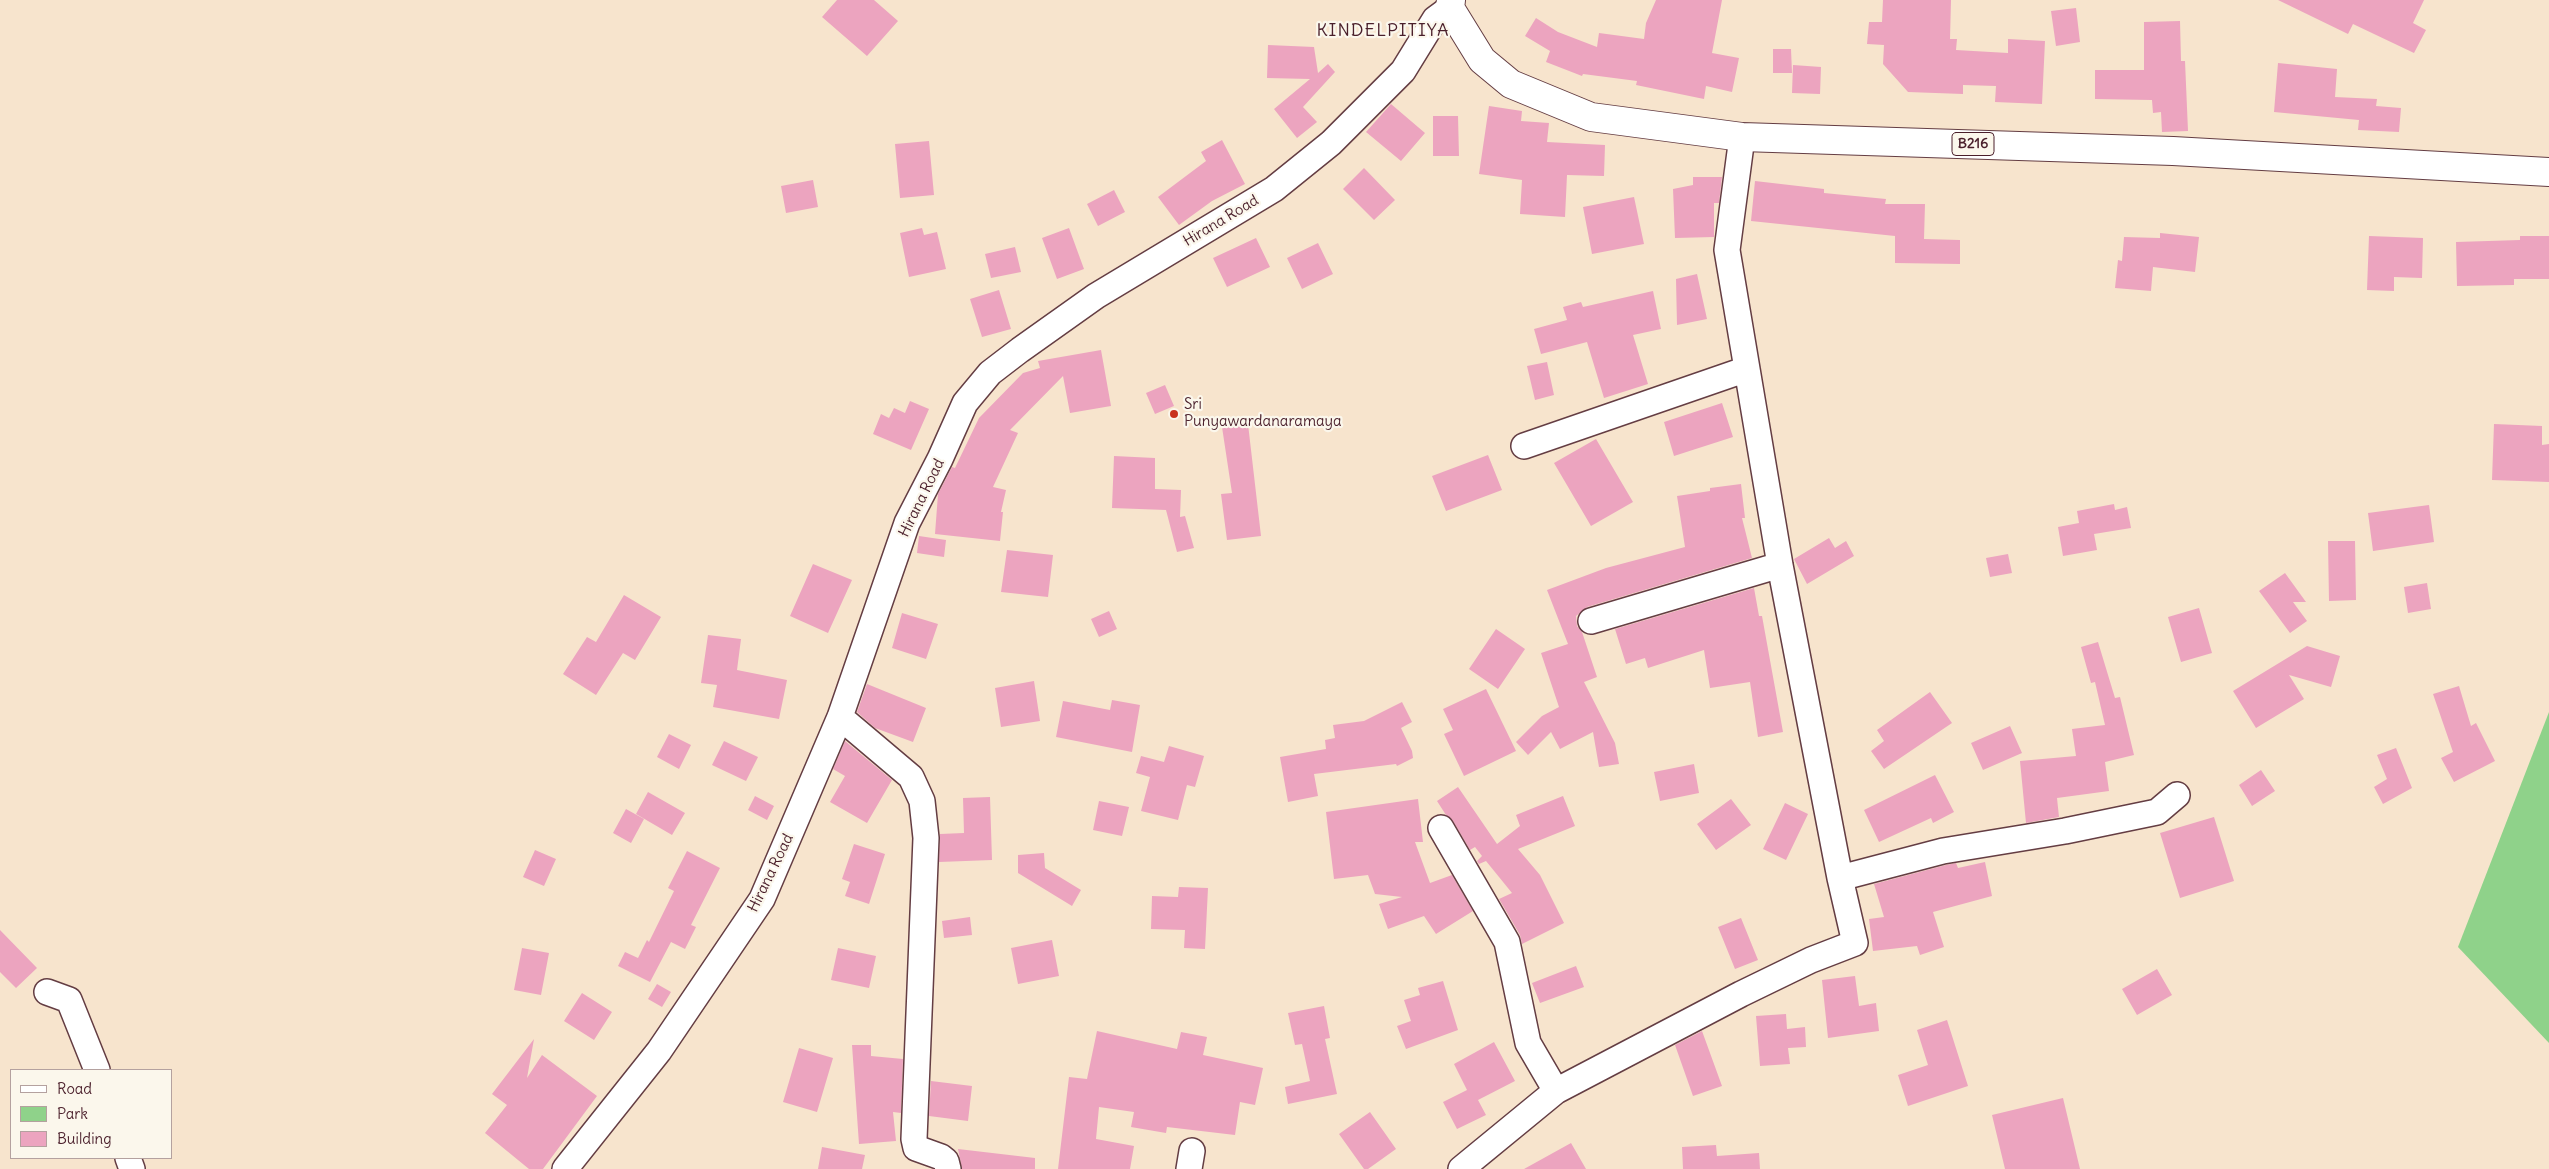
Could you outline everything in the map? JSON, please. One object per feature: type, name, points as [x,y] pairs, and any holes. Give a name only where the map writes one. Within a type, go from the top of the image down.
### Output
[{"type":"main road","name":"B216","points":[[1451,4],[1482,60],[1511,84],[1591,116],[1742,137],[2173,151],[2549,172]]},
{"type":"street","name":"Hirana Road","points":[[565,1169],[659,1051],[762,899],[840,717],[907,523],[940,459],[965,403],[990,373],[1096,296],[1274,189],[1331,143],[1403,71],[1435,19],[1451,4]]},
{"type":"street","points":[[1461,1169],[1556,1091],[1741,994],[1811,960],[1855,943],[1840,878],[1780,565],[1727,250],[1742,137]]},
{"type":"street","points":[[1524,446],[1747,369]]},
{"type":"street","points":[[1591,621],[1780,565]]},
{"type":"street","points":[[840,717],[911,777],[922,801],[926,838],[914,1139],[916,1148],[941,1157],[946,1161],[948,1169]]},
{"type":"street","points":[[1840,878],[1942,851],[2065,831],[2157,812],[2177,795]]},
{"type":"street","points":[[1441,828],[1507,942],[1528,1044],[1556,1091]]},
{"type":"street","points":[[47,992],[69,1000],[97,1069]]},
{"type":"green space","points":[[2549,712],[2549,1043],[2458,947]]},
{"type":"building","points":[[837,0],[874,0],[898,21],[867,56],[822,17]]},
{"type":"building","points":[[1656,0],[1722,0],[1712,53],[1739,58],[1732,92],[1706,86],[1704,99],[1636,85],[1637,81],[1583,74],[1582,76],[1546,62],[1550,51],[1525,36],[1536,18],[1558,32],[1597,47],[1599,33],[1644,39],[1646,23]]},
{"type":"building","points":[[1883,0],[1951,0],[1950,39],[1957,39],[1956,50],[2008,53],[2008,39],[2045,41],[2042,104],[1995,102],[1996,86],[1963,85],[1963,94],[1908,92],[1883,64],[1884,45],[1867,44],[1869,22],[1882,22]]},
{"type":"building","points":[[2278,0],[2424,0],[2413,23],[2426,30],[2414,53],[2353,24],[2348,34]]},
{"type":"building","points":[[2076,8],[2080,42],[2056,46],[2051,11]]},
{"type":"building","points":[[2180,21],[2181,61],[2185,61],[2188,131],[2162,132],[2161,112],[2153,113],[2152,100],[2095,99],[2095,70],[2144,70],[2144,22]]},
{"type":"building","points":[[1268,45],[1314,47],[1318,73],[1328,64],[1335,72],[1303,107],[1317,122],[1297,138],[1274,109],[1310,79],[1267,78]]},
{"type":"building","points":[[1773,49],[1791,49],[1792,73],[1773,73]]},
{"type":"building","points":[[2278,63],[2337,69],[2335,97],[2377,99],[2376,106],[2401,108],[2399,132],[2358,130],[2359,120],[2274,112]]},
{"type":"building","points":[[1793,65],[1821,67],[1820,94],[1792,93]]},
{"type":"building","points":[[1391,104],[1425,133],[1401,161],[1366,132]]},
{"type":"building","points":[[1489,106],[1522,111],[1521,121],[1549,123],[1547,142],[1605,145],[1604,176],[1567,175],[1565,217],[1520,214],[1522,180],[1479,174]]},
{"type":"building","points":[[1433,116],[1458,116],[1459,156],[1433,156]]},
{"type":"building","points":[[1222,140],[1245,184],[1212,201],[1179,225],[1158,197],[1206,161],[1201,152]]},
{"type":"building","points":[[929,141],[934,195],[900,198],[895,144]]},
{"type":"building","points":[[1364,168],[1395,200],[1374,220],[1343,189]]},
{"type":"building","points":[[1693,177],[1722,177],[1719,203],[1714,203],[1714,237],[1675,238],[1673,189],[1693,185]]},
{"type":"building","points":[[813,180],[818,207],[786,213],[781,186]]},
{"type":"building","points":[[1755,181],[1824,189],[1824,193],[1886,199],[1885,204],[1925,204],[1924,239],[1960,240],[1960,264],[1895,263],[1895,236],[1751,221]]},
{"type":"building","points":[[1114,190],[1125,212],[1098,226],[1087,204]]},
{"type":"building","points":[[1634,197],[1644,244],[1592,254],[1583,207]]},
{"type":"building","points":[[922,228],[924,235],[937,232],[946,269],[909,277],[900,233]]},
{"type":"building","points":[[1069,228],[1084,269],[1057,279],[1042,238]]},
{"type":"building","points":[[2160,233],[2199,237],[2195,272],[2153,267],[2151,291],[2115,288],[2118,260],[2122,261],[2124,237],[2160,238]]},
{"type":"building","points":[[2369,236],[2423,238],[2422,278],[2394,277],[2394,291],[2367,290]]},
{"type":"building","points":[[2520,236],[2549,236],[2549,279],[2514,279],[2514,285],[2457,286],[2456,242],[2520,240]]},
{"type":"building","points":[[1256,238],[1270,267],[1227,287],[1213,258]]},
{"type":"building","points":[[1318,243],[1333,274],[1302,289],[1287,258]]},
{"type":"building","points":[[1015,247],[1021,272],[991,278],[985,254]]},
{"type":"building","points":[[1697,274],[1707,319],[1677,325],[1676,279]]},
{"type":"building","points":[[999,290],[1011,329],[982,337],[970,299]]},
{"type":"building","points":[[1653,291],[1661,329],[1633,335],[1648,384],[1604,398],[1587,342],[1541,354],[1534,329],[1567,320],[1563,307],[1581,302],[1583,307]]},
{"type":"building","points":[[1101,350],[1111,406],[1070,413],[1063,376],[1010,430],[1018,433],[993,487],[1006,490],[1001,512],[1003,512],[1000,541],[935,534],[938,494],[952,467],[955,468],[979,418],[1023,373],[1040,368],[1038,361]]},
{"type":"building","points":[[1547,362],[1554,395],[1535,400],[1527,366]]},
{"type":"building","points":[[1165,385],[1174,406],[1155,414],[1146,393]]},
{"type":"building","points":[[910,401],[929,409],[911,450],[873,434],[881,414],[889,418],[894,408],[905,413]]},
{"type":"building","points":[[1722,403],[1733,437],[1674,456],[1664,422]]},
{"type":"building","points":[[1248,424],[1261,536],[1227,540],[1221,494],[1232,493],[1222,427]]},
{"type":"building","points":[[2494,424],[2542,426],[2542,445],[2549,444],[2549,482],[2492,480]]},
{"type":"building","points":[[1596,439],[1633,502],[1591,526],[1554,463]]},
{"type":"building","points":[[1488,455],[1502,490],[1446,511],[1432,476]]},
{"type":"building","points":[[1114,456],[1155,458],[1155,489],[1181,490],[1180,517],[1185,516],[1194,548],[1177,552],[1166,510],[1112,508]]},
{"type":"building","points":[[1741,484],[1745,518],[1742,518],[1752,558],[1587,607],[1576,616],[1577,626],[1582,632],[1597,677],[1584,682],[1615,743],[1619,764],[1599,767],[1593,732],[1560,749],[1551,732],[1528,755],[1516,742],[1542,716],[1559,707],[1541,653],[1568,644],[1547,590],[1606,568],[1685,547],[1677,496],[1710,491],[1710,488]]},
{"type":"building","points":[[2114,504],[2115,510],[2127,507],[2131,528],[2094,534],[2097,550],[2063,556],[2058,527],[2079,523],[2077,511]]},
{"type":"building","points":[[2429,505],[2434,542],[2373,551],[2368,513]]},
{"type":"building","points":[[919,536],[946,540],[944,557],[917,553]]},
{"type":"building","points":[[1829,538],[1835,548],[1846,541],[1854,556],[1807,584],[1794,559]]},
{"type":"building","points":[[2328,541],[2355,541],[2356,600],[2329,601]]},
{"type":"building","points":[[1007,550],[1053,555],[1048,597],[1001,592]]},
{"type":"building","points":[[2008,554],[2012,573],[1990,577],[1986,558]]},
{"type":"building","points":[[813,564],[852,580],[828,633],[790,616]]},
{"type":"building","points":[[2285,573],[2306,602],[2293,602],[2307,621],[2290,633],[2259,591]]},
{"type":"building","points":[[2427,583],[2431,609],[2408,613],[2404,587]]},
{"type":"building","points":[[1754,588],[1759,616],[1762,616],[1783,732],[1758,737],[1750,682],[1710,688],[1704,650],[1648,668],[1645,658],[1626,664],[1615,629]]},
{"type":"building","points":[[624,595],[661,617],[635,660],[623,653],[596,695],[563,674],[587,637],[596,642]]},
{"type":"building","points":[[2199,608],[2212,653],[2181,662],[2168,617]]},
{"type":"building","points":[[1109,611],[1117,629],[1099,637],[1091,619]]},
{"type":"building","points":[[902,613],[938,624],[926,659],[892,648]]},
{"type":"building","points":[[1496,629],[1525,649],[1498,689],[1469,669]]},
{"type":"building","points":[[708,635],[741,639],[737,670],[787,680],[779,719],[713,707],[717,685],[701,683]]},
{"type":"building","points":[[2098,642],[2115,698],[2120,697],[2134,755],[2105,762],[2109,791],[2057,798],[2059,817],[2026,823],[2020,761],[2076,756],[2072,729],[2105,725],[2095,682],[2091,683],[2081,647]]},
{"type":"building","points":[[2307,646],[2340,656],[2331,687],[2289,675],[2304,699],[2256,728],[2233,691]]},
{"type":"building","points":[[1034,681],[1040,721],[1001,727],[995,688]]},
{"type":"building","points":[[867,684],[926,708],[913,742],[875,728],[857,712]]},
{"type":"building","points":[[2459,686],[2471,726],[2476,723],[2495,761],[2454,782],[2441,758],[2453,752],[2433,694]]},
{"type":"building","points":[[1486,689],[1516,751],[1464,776],[1444,734],[1453,730],[1443,709]]},
{"type":"building","points":[[1930,692],[1952,723],[1884,769],[1871,751],[1884,741],[1877,730]]},
{"type":"building","points":[[1112,700],[1140,705],[1132,752],[1056,737],[1063,701],[1110,710]]},
{"type":"building","points":[[1402,702],[1412,722],[1401,728],[1412,751],[1413,758],[1397,766],[1396,764],[1314,774],[1318,796],[1288,802],[1280,757],[1326,749],[1325,740],[1335,738],[1333,725],[1364,721]]},
{"type":"building","points":[[2010,726],[2022,753],[1983,770],[1971,743]]},
{"type":"building","points":[[669,734],[691,745],[679,769],[657,757]]},
{"type":"building","points":[[724,741],[758,757],[746,781],[712,765]]},
{"type":"building","points":[[845,741],[892,780],[867,823],[830,802],[845,776],[833,769]]},
{"type":"building","points":[[1169,746],[1204,756],[1195,787],[1187,785],[1178,820],[1141,811],[1150,777],[1136,773],[1141,756],[1164,762]]},
{"type":"building","points":[[2396,748],[2412,788],[2383,804],[2374,787],[2387,779],[2377,755]]},
{"type":"building","points":[[1694,764],[1699,793],[1660,801],[1654,772]]},
{"type":"building","points":[[2261,770],[2275,791],[2252,806],[2239,785]]},
{"type":"building","points":[[1935,775],[1954,812],[1933,823],[1931,818],[1879,842],[1864,810]]},
{"type":"building","points":[[1458,787],[1497,844],[1520,826],[1516,815],[1563,796],[1575,826],[1518,849],[1540,875],[1564,923],[1522,944],[1520,935],[1499,899],[1512,893],[1486,861],[1479,864],[1477,861],[1482,856],[1475,847],[1470,850],[1453,821],[1446,815],[1437,801]]},
{"type":"building","points":[[648,792],[685,813],[672,835],[636,814]]},
{"type":"building","points":[[755,796],[774,806],[767,820],[748,810]]},
{"type":"building","points":[[990,797],[992,860],[939,862],[940,834],[964,833],[963,798]]},
{"type":"building","points":[[1418,799],[1423,842],[1415,842],[1430,883],[1452,875],[1473,911],[1436,934],[1424,916],[1388,929],[1379,904],[1402,897],[1375,894],[1368,875],[1334,879],[1326,812]]},
{"type":"building","points":[[1731,799],[1751,825],[1716,850],[1697,824]]},
{"type":"building","points":[[1099,801],[1129,807],[1122,836],[1093,830]]},
{"type":"building","points":[[1785,803],[1808,814],[1786,860],[1763,849]]},
{"type":"building","points":[[626,809],[644,819],[631,843],[613,833]]},
{"type":"building","points":[[2214,817],[2234,881],[2180,898],[2160,833]]},
{"type":"building","points":[[854,844],[885,854],[869,904],[845,896],[850,882],[842,879]]},
{"type":"building","points":[[535,850],[556,859],[544,886],[523,877]]},
{"type":"building","points":[[687,851],[720,868],[691,925],[696,927],[685,949],[671,942],[650,982],[618,966],[625,952],[638,958],[647,940],[649,942],[674,891],[668,888]]},
{"type":"building","points":[[1044,853],[1045,868],[1081,890],[1072,906],[1018,873],[1018,855]]},
{"type":"building","points":[[1985,862],[1992,896],[1933,912],[1944,947],[1920,955],[1917,946],[1873,951],[1869,919],[1884,917],[1874,884],[1956,863],[1958,868]]},
{"type":"building","points":[[1179,887],[1208,888],[1205,949],[1184,948],[1185,930],[1151,929],[1152,896],[1178,897]]},
{"type":"building","points":[[970,917],[972,935],[944,938],[942,921]]},
{"type":"building","points":[[1741,918],[1758,960],[1735,969],[1718,927]]},
{"type":"building","points":[[0,930],[37,968],[16,988],[0,972]]},
{"type":"building","points":[[1052,940],[1059,976],[1018,984],[1011,948]]},
{"type":"building","points":[[522,948],[549,953],[541,995],[514,990]]},
{"type":"building","points":[[838,948],[876,956],[869,988],[831,980]]},
{"type":"building","points":[[1576,966],[1584,987],[1540,1003],[1532,983]]},
{"type":"building","points":[[2157,969],[2172,995],[2137,1015],[2122,989]]},
{"type":"building","points":[[1855,976],[1859,1006],[1876,1003],[1879,1031],[1828,1038],[1822,980]]},
{"type":"building","points":[[1443,981],[1458,1030],[1406,1049],[1397,1026],[1411,1021],[1404,1000],[1420,995],[1418,988]]},
{"type":"building","points":[[657,984],[671,992],[662,1007],[648,999]]},
{"type":"building","points":[[582,993],[612,1012],[594,1040],[564,1021]]},
{"type":"building","points":[[1324,1006],[1330,1038],[1325,1039],[1337,1094],[1288,1104],[1285,1087],[1310,1081],[1302,1044],[1295,1045],[1288,1013]]},
{"type":"building","points":[[1786,1014],[1787,1029],[1805,1027],[1806,1047],[1788,1048],[1790,1064],[1760,1066],[1756,1016]]},
{"type":"building","points":[[1947,1020],[1968,1086],[1908,1106],[1898,1075],[1928,1065],[1917,1030]]},
{"type":"building","points":[[1097,1031],[1177,1049],[1181,1032],[1207,1037],[1203,1055],[1263,1068],[1255,1105],[1240,1102],[1235,1135],[1167,1127],[1166,1133],[1131,1127],[1134,1112],[1099,1107],[1096,1139],[1134,1146],[1130,1169],[1058,1169],[1069,1077],[1087,1079]]},
{"type":"building","points":[[1702,1031],[1722,1086],[1693,1096],[1675,1045]]},
{"type":"building","points":[[534,1039],[527,1078],[542,1055],[597,1096],[543,1169],[529,1169],[485,1133],[507,1105],[492,1094]]},
{"type":"building","points":[[1494,1042],[1515,1081],[1478,1100],[1486,1115],[1457,1129],[1443,1102],[1467,1090],[1454,1064]]},
{"type":"building","points":[[852,1045],[871,1045],[871,1056],[903,1059],[901,1113],[893,1112],[896,1141],[859,1144]]},
{"type":"building","points":[[799,1048],[833,1058],[817,1112],[783,1102]]},
{"type":"building","points":[[931,1081],[972,1086],[968,1121],[929,1116]]},
{"type":"building","points":[[2063,1098],[2080,1169],[2005,1169],[1992,1115]]},
{"type":"building","points":[[1370,1112],[1396,1149],[1368,1169],[1364,1169],[1339,1134]]},
{"type":"building","points":[[1571,1143],[1586,1169],[1524,1169]]},
{"type":"building","points":[[1716,1145],[1717,1156],[1759,1153],[1760,1169],[1683,1169],[1682,1147]]},
{"type":"building","points":[[822,1147],[865,1155],[862,1169],[818,1169]]},
{"type":"building","points":[[958,1149],[1035,1158],[1035,1169],[962,1169]]},
{"type":"place","name":"Sri Punyawardanaramaya","points":[[1174,414]]},
{"type":"district","name":"KINDELPITIYA","points":[[1383,31]]}]
